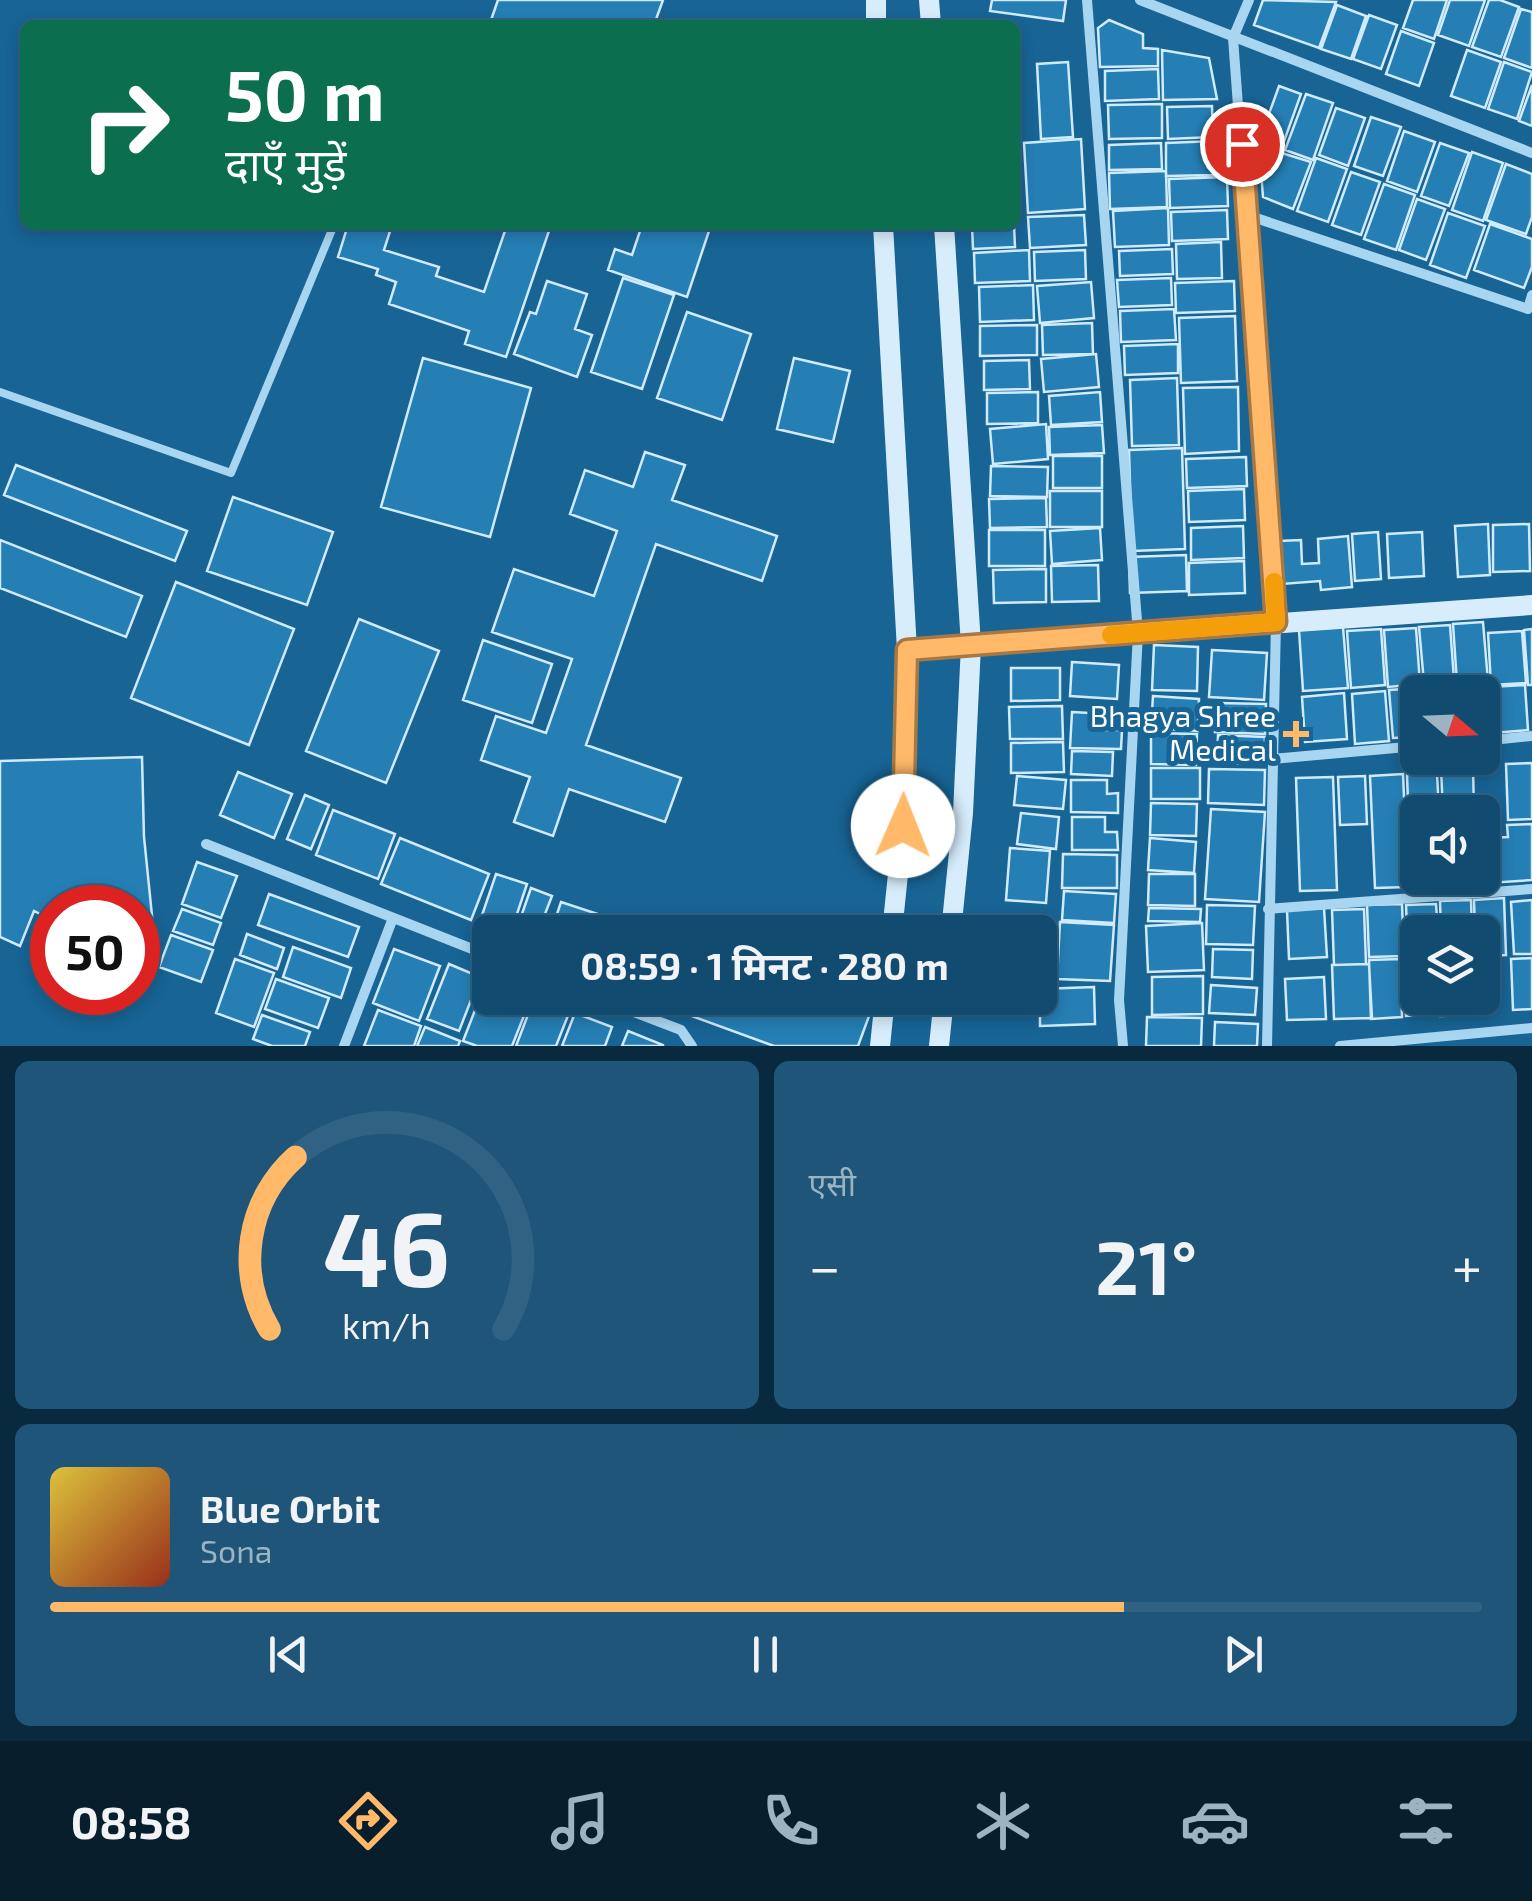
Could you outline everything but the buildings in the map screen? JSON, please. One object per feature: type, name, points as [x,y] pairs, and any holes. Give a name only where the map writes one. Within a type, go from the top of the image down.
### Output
[{"type":"main road","points":[[883,230],[907,650],[903,826],[894,915]]},
{"type":"main road","points":[[944,230],[971,645],[963,813],[952,915]]},
{"type":"main road","points":[[907,650],[1532,605]]},
{"type":"main road","points":[[880,1046],[883,1015]]},
{"type":"main road","points":[[939,1046],[942,1015]]},
{"type":"street","points":[[1087,0],[1138,633],[1119,1000],[1123,1046]]},
{"type":"street","points":[[1140,0],[1532,153]]},
{"type":"street","points":[[1249,0],[1233,38],[1276,622],[1266,1046]]},
{"type":"street","points":[[1248,215],[1528,309],[1532,294]]},
{"type":"street","points":[[1500,739],[1532,736]]},
{"type":"street","points":[[1272,758],[1400,747]]},
{"type":"street","points":[[206,844],[472,949]]},
{"type":"street","points":[[1268,908],[1532,888]]},
{"type":"street","points":[[344,1046],[393,918]]},
{"type":"street","points":[[642,1015],[682,1030],[692,1046]]},
{"type":"street","points":[[1340,1046],[1532,1028]]},
{"type":"lane","points":[[0,392],[231,473],[332,230]]},
{"type":"slow traffic","points":[[1111,635],[1276,622],[1274,582]]},
{"type":"place","name":"Bhagya Shree Medical","points":[[1296,734]]},
{"type":"route","points":[[903,826],[907,650],[1276,622],[1242,144]]}]
